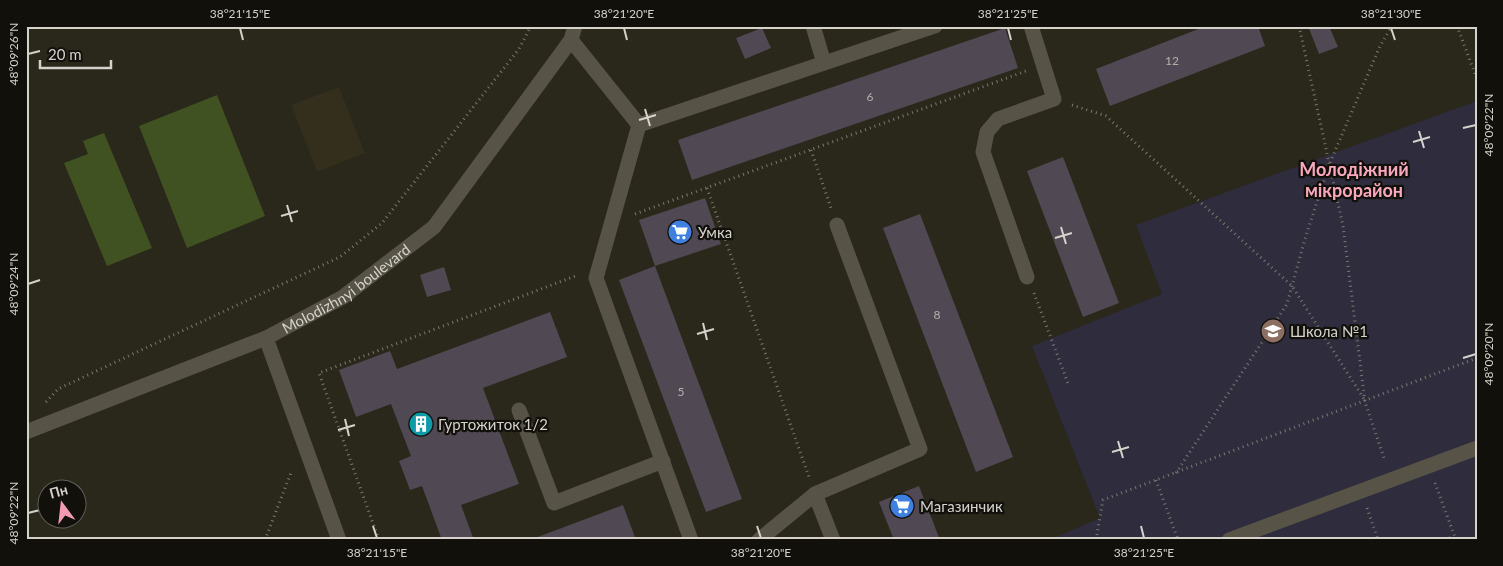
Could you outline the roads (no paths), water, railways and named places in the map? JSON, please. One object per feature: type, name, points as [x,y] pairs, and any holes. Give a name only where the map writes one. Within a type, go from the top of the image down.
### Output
[{"type":"street","points":[[813,26],[824,63]]},
{"type":"street","points":[[639,124],[935,26]]},
{"type":"street","points":[[1027,277],[983,152],[987,132],[998,120],[1054,98],[1043,65],[1036,28]]},
{"type":"street","points":[[573,33],[639,124]]},
{"type":"street","name":"Molodizhnyi boulevard","points":[[26,432],[266,338],[343,297],[434,226],[573,33]]},
{"type":"street","points":[[639,124],[596,278],[692,540]]},
{"type":"street","points":[[759,540],[815,494],[920,449],[837,225]]},
{"type":"street","points":[[266,338],[339,540]]},
{"type":"street","points":[[519,410],[554,502],[663,461]]},
{"type":"street","points":[[1229,540],[1477,448]]},
{"type":"street","points":[[815,494],[833,540]]},
{"type":"place","name":"Умка","points":[[680,232]]},
{"type":"place","name":"Школа №1","points":[[1273,331]]},
{"type":"place","name":"Гуртожиток 1/2","points":[[421,424]]},
{"type":"place","name":"Магазинчик","points":[[902,506]]},
{"type":"district","name":"Молодіжний мікрорайон","points":[[1354,179]]}]
